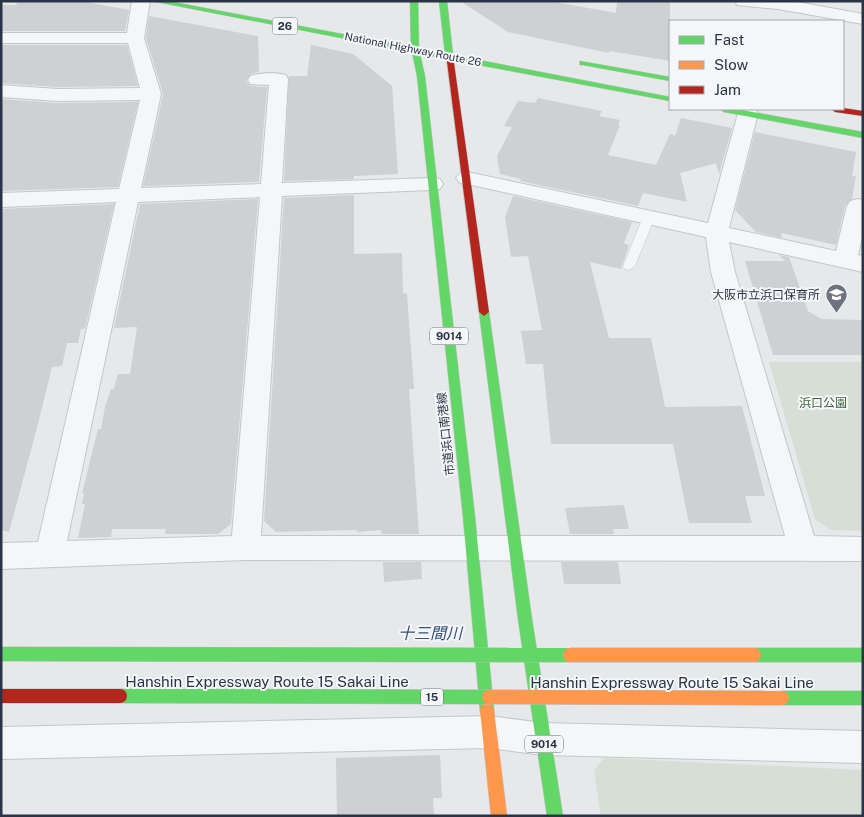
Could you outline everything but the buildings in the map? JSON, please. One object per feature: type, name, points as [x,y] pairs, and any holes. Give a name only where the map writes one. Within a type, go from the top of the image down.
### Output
[{"type":"main road","name":"National Highway Route 26","points":[[155,1],[669,99]]},
{"type":"main road","name":"市道浜口南港線","points":[[414,1],[415,49],[421,76],[499,816]]},
{"type":"main road","points":[[443,1],[449,56]]},
{"type":"main road","name":"9014","points":[[449,56],[467,178],[524,619],[555,816]]},
{"type":"main road","points":[[569,60],[669,79]]},
{"type":"main road","points":[[730,110],[863,135]]},
{"type":"main road","points":[[841,110],[863,114]]},
{"type":"main road","name":"Hanshin Expressway Route 15 Sakai Line","points":[[1,654],[863,656]]},
{"type":"main road","name":"Hanshin Expressway Route 15 Sakai Line","points":[[1,696],[863,698]]},
{"type":"street","points":[[50,554],[151,94],[135,38],[141,1]]},
{"type":"street","points":[[743,1],[778,3],[863,19]]},
{"type":"street","points":[[773,20],[778,3]]},
{"type":"street","points":[[1,38],[135,38]]},
{"type":"street","points":[[246,548],[279,79],[257,80]]},
{"type":"street","points":[[1,92],[58,95],[151,94]]},
{"type":"street","points":[[748,113],[716,233],[723,272],[804,549]]},
{"type":"street","points":[[467,178],[854,262],[858,206]]},
{"type":"street","points":[[1,200],[432,184]]},
{"type":"street","points":[[1,556],[246,548],[863,549]]},
{"type":"street","points":[[1,743],[490,732],[543,740],[863,747]]},
{"type":"lane","points":[[629,266],[649,217]]},
{"type":"green space","name":"浜口公園","points":[[769,362],[863,362],[863,531],[831,530],[815,519]]},
{"type":"green space","points":[[604,758],[863,770],[863,816],[601,816],[594,771]]},
{"type":"traffic: fast","points":[[155,1],[669,99]]},
{"type":"traffic: fast","points":[[414,1],[415,49]]},
{"type":"traffic: fast","points":[[443,1],[449,56]]},
{"type":"traffic: fast","points":[[415,49],[421,76],[469,517],[487,710]]},
{"type":"traffic: fast","points":[[583,63],[669,79]]},
{"type":"traffic: fast","points":[[729,110],[863,135]]},
{"type":"traffic: fast","points":[[484,312],[525,619],[555,816]]},
{"type":"traffic: fast","points":[[1,654],[570,655]]},
{"type":"traffic: fast","points":[[754,655],[863,655]]},
{"type":"traffic: fast","points":[[120,696],[489,697]]},
{"type":"traffic: fast","points":[[782,698],[863,698]]},
{"type":"traffic: slow","points":[[570,655],[754,655]]},
{"type":"traffic: slow","points":[[489,697],[782,698]]},
{"type":"traffic: slow","points":[[487,710],[499,816]]},
{"type":"traffic: jam","points":[[449,56],[484,312]]},
{"type":"traffic: jam","points":[[841,110],[863,114]]},
{"type":"traffic: jam","points":[[1,696],[120,696]]},
{"type":"place","name":"大阪市立浜口保育所","points":[[836,314]]},
{"type":"water label","name":"十三間川","points":[[430,633]]}]
